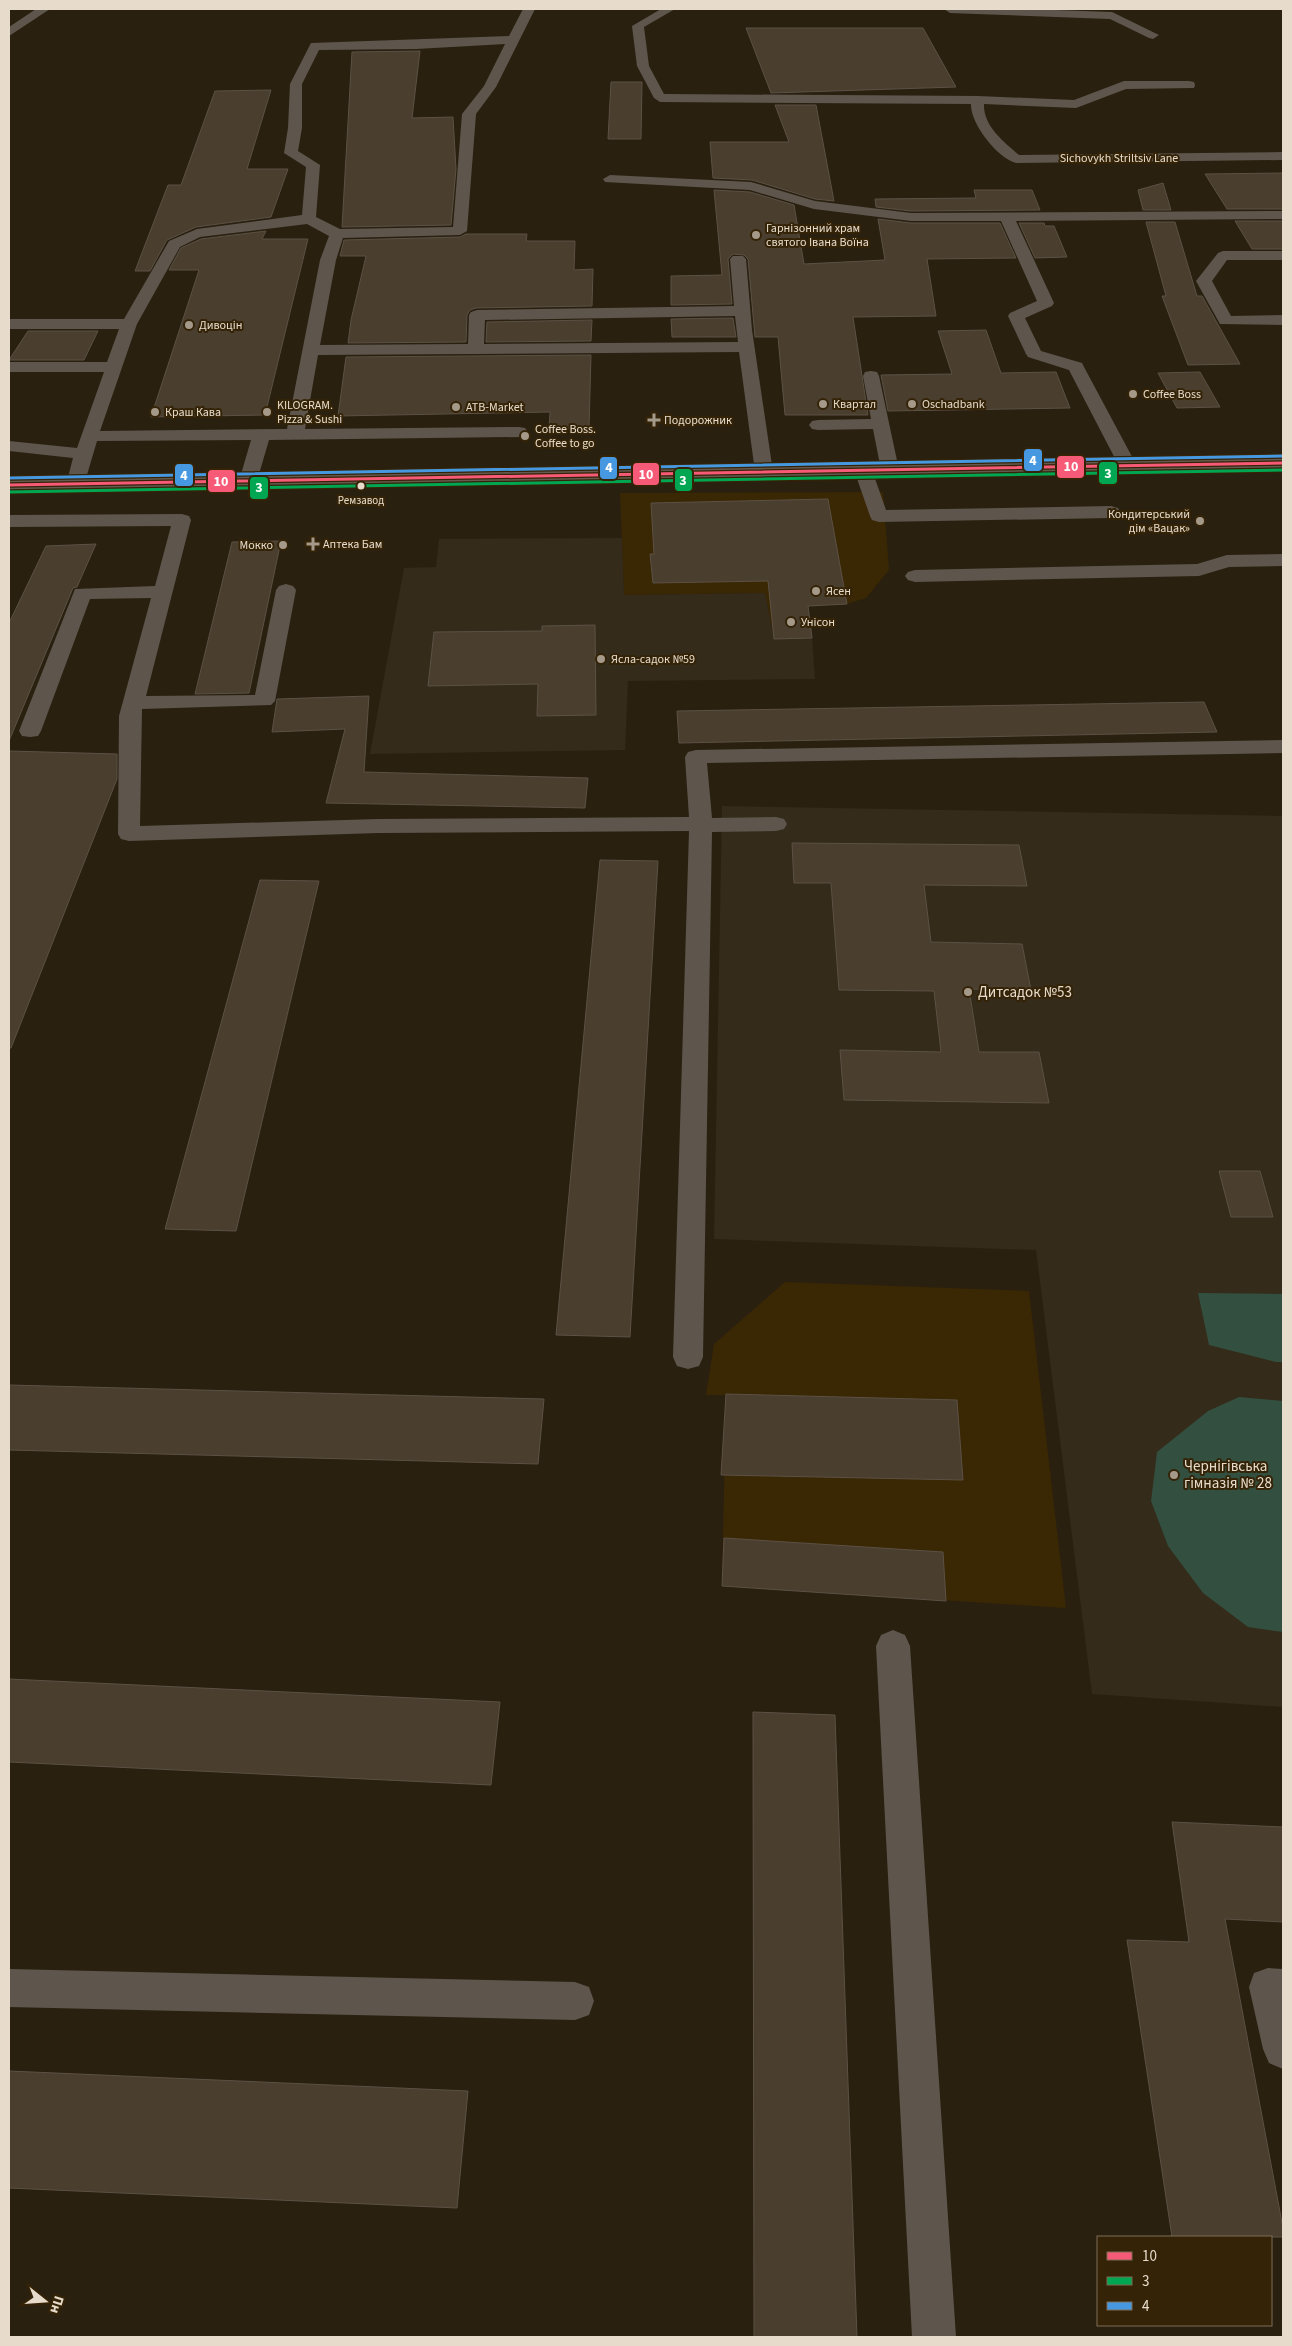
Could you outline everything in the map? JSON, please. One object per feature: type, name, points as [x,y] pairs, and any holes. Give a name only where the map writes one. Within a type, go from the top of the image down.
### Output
[{"type":"main road","points":[[10,488],[248,481],[1283,463]]},
{"type":"street","points":[[9,32],[14,24],[44,9]]},
{"type":"street","points":[[75,485],[79,466],[85,454],[130,324],[174,244],[197,233],[308,219],[337,234],[460,231],[469,114],[490,87],[529,9]]},
{"type":"street","points":[[669,9],[638,26],[643,66],[660,98],[978,106],[1076,104],[1124,85],[1189,85]]},
{"type":"street","points":[[950,9],[1112,16],[1153,35]]},
{"type":"street","points":[[308,219],[313,165],[290,153],[295,128],[296,84],[315,46],[416,45],[512,40]]},
{"type":"street","name":"Sichovykh Striltsiv Lane","points":[[978,106],[994,141],[1016,159],[1283,156]]},
{"type":"street","points":[[610,179],[751,186],[814,205],[911,217],[1283,215]]},
{"type":"street","points":[[1197,216],[1223,256]]},
{"type":"street","points":[[1007,217],[1046,303],[1016,316],[1034,354],[1076,367],[1128,466]]},
{"type":"street","points":[[295,434],[328,260],[337,234]]},
{"type":"street","points":[[1223,256],[1283,255]]},
{"type":"street","points":[[1223,256],[1204,281],[1226,321],[1283,320]]},
{"type":"street","points":[[738,259],[743,301],[742,311],[764,472]]},
{"type":"street","points":[[476,349],[477,315],[742,311]]},
{"type":"street","points":[[9,324],[130,324]]},
{"type":"street","points":[[310,350],[747,347]]},
{"type":"street","points":[[9,367],[115,367]]},
{"type":"street","points":[[871,376],[890,470]]},
{"type":"street","points":[[818,424],[881,424]]},
{"type":"street","points":[[91,436],[519,432]]},
{"type":"street","points":[[248,481],[262,434]]},
{"type":"street","points":[[9,446],[85,454]]},
{"type":"street","points":[[863,470],[879,516],[1111,512]]},
{"type":"street","points":[[9,521],[182,520],[130,716],[129,834],[378,826],[701,824],[721,826],[776,824]]},
{"type":"street","points":[[915,576],[1199,570],[1227,561],[1283,560]]},
{"type":"street","points":[[134,703],[264,701],[286,590]]},
{"type":"street","points":[[30,731],[82,594],[162,592]]},
{"type":"street","points":[[688,1357],[701,824],[696,758],[1283,747]]},
{"type":"street","points":[[893,1646],[934,2337]]},
{"type":"street","points":[[1283,1988],[1268,1987],[1283,2048]]},
{"type":"street","points":[[9,1988],[575,2001]]},
{"type":"shaded area","points":[[883,492],[889,570],[866,598],[847,604],[808,606],[812,638],[774,639],[765,593],[624,595],[620,493]]},
{"type":"shaded area","name":"Ясла-садок №59","points":[[622,538],[624,595],[765,593],[774,638],[812,638],[815,679],[628,681],[625,750],[370,754],[404,568],[436,567],[439,539]]},
{"type":"shaded area","name":"Дитсадок №53","points":[[722,806],[1283,816],[1283,1707],[1092,1694],[1036,1250],[714,1239]]},
{"type":"shaded area","points":[[785,1282],[1029,1291],[1066,1608],[722,1586],[726,1395],[706,1395],[714,1344]]},
{"type":"green space","points":[[1198,1293],[1283,1294],[1283,1362],[1276,1362],[1209,1345]]},
{"type":"green space","points":[[1239,1397],[1283,1401],[1283,1632],[1248,1627],[1203,1593],[1168,1546],[1151,1501],[1157,1452],[1208,1411]]},
{"type":"building","points":[[746,28],[923,28],[956,87],[771,93]]},
{"type":"building","points":[[420,51],[412,118],[453,117],[456,169],[451,225],[342,227],[352,52]]},
{"type":"building","points":[[611,82],[642,82],[641,139],[608,139]]},
{"type":"building","points":[[271,90],[247,169],[288,169],[271,217],[196,227],[167,240],[150,271],[135,271],[168,185],[181,185],[215,91]]},
{"type":"building","points":[[775,105],[816,105],[834,201],[815,199],[752,180],[713,178],[710,142],[789,142]]},
{"type":"building","points":[[1283,173],[1283,209],[1227,209],[1205,174]]},
{"type":"building","points":[[1163,183],[1171,210],[1143,210],[1138,190]]},
{"type":"building","points":[[714,190],[750,192],[794,205],[804,264],[885,260],[878,219],[911,223],[1000,223],[1016,258],[927,259],[936,316],[853,317],[868,415],[785,415],[778,337],[755,337],[748,259],[744,255],[733,254],[728,259],[732,304],[671,305],[671,276],[722,275]]},
{"type":"building","points":[[974,190],[1032,190],[1040,210],[911,211],[876,207],[875,199],[976,198]]},
{"type":"building","points":[[1235,221],[1283,221],[1283,249],[1252,249]]},
{"type":"building","points":[[1146,222],[1175,222],[1197,296],[1202,296],[1240,364],[1188,365],[1162,296],[1166,296]]},
{"type":"building","points":[[1019,223],[1044,223],[1045,226],[1054,226],[1067,257],[1035,258]]},
{"type":"building","points":[[266,231],[262,239],[308,239],[265,415],[151,417],[199,270],[169,270],[181,248],[201,239]]},
{"type":"building","points":[[466,234],[527,234],[526,241],[575,241],[574,270],[593,269],[592,306],[476,308],[470,310],[467,315],[466,342],[348,343],[351,320],[366,256],[340,256],[344,240],[460,237]]},
{"type":"building","points":[[733,318],[736,337],[672,337],[671,319]]},
{"type":"building","points":[[592,320],[591,341],[486,342],[487,322]]},
{"type":"building","points":[[986,330],[1001,373],[1056,372],[1070,408],[888,411],[881,375],[952,374],[938,331]]},
{"type":"building","points":[[28,331],[98,331],[84,360],[9,360]]},
{"type":"building","points":[[591,355],[589,428],[549,429],[550,412],[338,416],[346,357]]},
{"type":"building","points":[[1200,372],[1220,407],[1177,408],[1158,373]]},
{"type":"building","points":[[828,499],[847,604],[808,606],[812,638],[774,639],[768,581],[653,583],[650,554],[654,554],[651,503]]},
{"type":"building","points":[[281,541],[249,693],[195,694],[232,542]]},
{"type":"building","points":[[96,544],[77,587],[73,588],[9,741],[9,623],[46,546]]},
{"type":"building","points":[[595,625],[596,715],[537,716],[538,684],[428,686],[434,632],[542,631],[542,626]]},
{"type":"building","points":[[369,696],[364,772],[588,778],[585,808],[326,803],[345,729],[272,732],[277,699]]},
{"type":"building","points":[[1204,702],[1217,732],[679,743],[677,711]]},
{"type":"building","points":[[9,751],[117,754],[117,779],[11,1048],[9,1048]]},
{"type":"building","points":[[792,843],[1019,845],[1027,886],[924,885],[931,942],[1022,944],[1031,990],[969,989],[979,1052],[1039,1052],[1049,1103],[844,1100],[840,1050],[941,1052],[934,991],[839,990],[831,883],[794,883]]},
{"type":"building","points":[[600,860],[658,861],[630,1337],[556,1335]]},
{"type":"building","points":[[260,880],[319,881],[236,1231],[165,1229]]},
{"type":"building","points":[[1219,1171],[1260,1171],[1273,1217],[1231,1217]]},
{"type":"building","points":[[9,1385],[544,1399],[538,1464],[9,1450]]},
{"type":"building","points":[[726,1394],[957,1400],[963,1480],[721,1475]]},
{"type":"building","points":[[724,1538],[943,1552],[946,1601],[722,1586]]},
{"type":"building","points":[[9,1679],[500,1702],[491,1785],[9,1762]]},
{"type":"building","points":[[753,1712],[835,1715],[857,2337],[754,2337]]},
{"type":"building","points":[[1172,1822],[1283,1827],[1283,1922],[1225,1919],[1283,2228],[1283,2237],[1172,2236],[1127,1940],[1189,1942]]},
{"type":"building","points":[[9,2071],[468,2091],[457,2208],[9,2188]]},
{"type":"transit line","name":"4","points":[[9,478],[1283,456]]},
{"type":"transit line","name":"10","points":[[9,485],[1283,463]]},
{"type":"transit line","name":"3","points":[[9,492],[1283,470]]},
{"type":"place","name":"Гарнізонний храм святого Івана Воїна","points":[[756,235]]},
{"type":"place","name":"Дивоцін","points":[[189,325]]},
{"type":"place","name":"Coffee Boss","points":[[1133,394]]},
{"type":"place","name":"Квартал","points":[[823,404]]},
{"type":"place","name":"Oschadbank","points":[[912,404]]},
{"type":"place","name":"ATB-Market","points":[[456,407]]},
{"type":"place","name":"Краш Кава","points":[[155,412]]},
{"type":"place","name":"KILOGRAM. Pizza & Sushi","points":[[267,412]]},
{"type":"place","name":"Подорожник","points":[[654,420]]},
{"type":"place","name":"Coffee Boss. Coffee to go","points":[[525,436]]},
{"type":"place","name":"Ремзавод","points":[[361,486]]},
{"type":"place","name":"Кондитерський дім «Вацак»","points":[[1200,521]]},
{"type":"place","name":"Аптека Бам","points":[[313,544]]},
{"type":"place","name":"Мокко","points":[[283,545]]},
{"type":"place","name":"Ясен","points":[[816,591]]},
{"type":"place","name":"Унісон","points":[[791,622]]},
{"type":"place","name":"Ясла-садок №59","points":[[601,659]]},
{"type":"place","name":"Дитсадок №53","points":[[968,992]]},
{"type":"place","name":"Чернігівська гімназія № 28","points":[[1174,1475]]}]
